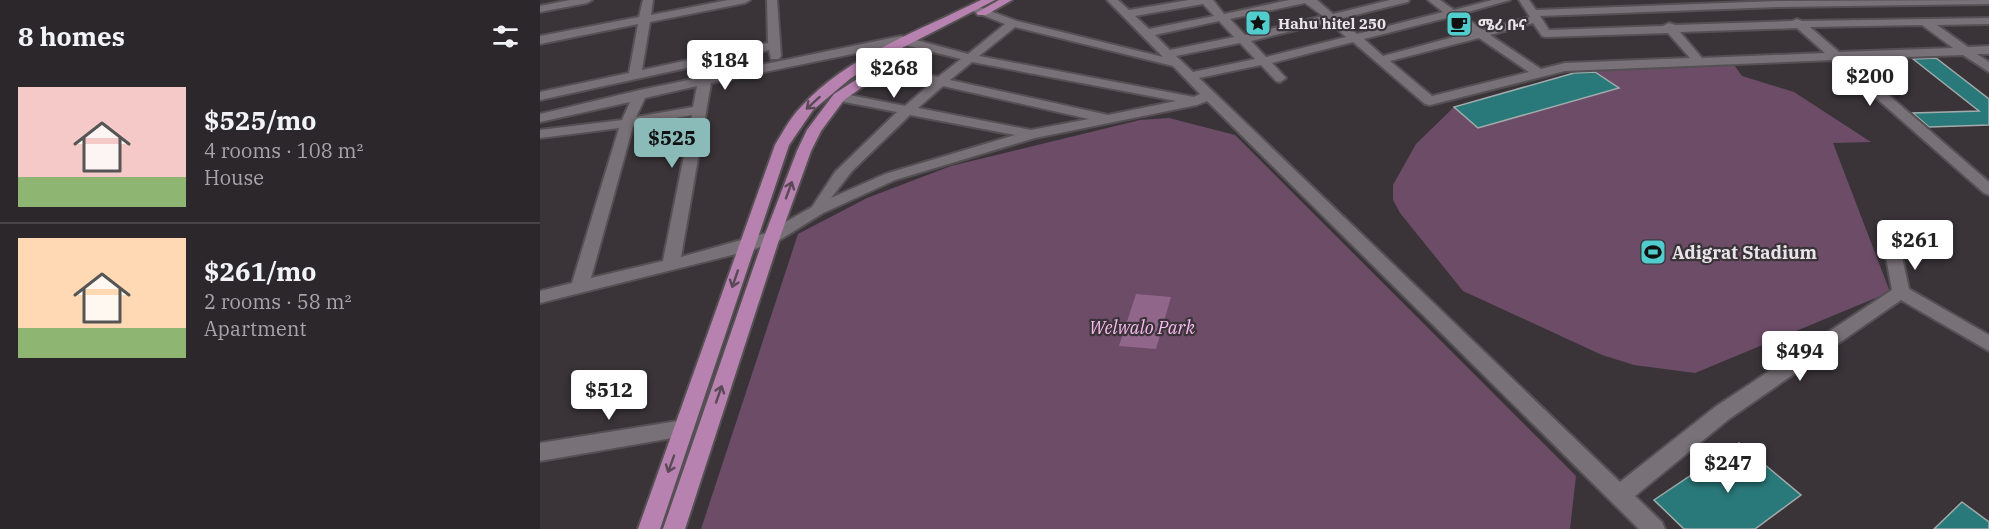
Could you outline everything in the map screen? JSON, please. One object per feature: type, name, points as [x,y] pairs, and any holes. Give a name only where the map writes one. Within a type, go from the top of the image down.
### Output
[{"type":"highway","points":[[649,529],[782,145],[793,126],[808,107],[863,65],[916,43],[983,7],[1007,0]]},
{"type":"highway","points":[[674,529],[772,237],[809,141],[839,97],[916,43]]},
{"type":"street","points":[[540,9],[587,0]]},
{"type":"street","points":[[635,76],[648,0]]},
{"type":"street","points":[[540,40],[745,0]]},
{"type":"street","points":[[772,0],[776,65]]},
{"type":"street","points":[[1112,0],[1190,76],[1203,98],[1654,529]]},
{"type":"street","points":[[1128,14],[1206,0],[1280,78]]},
{"type":"street","points":[[1147,33],[1308,0],[1430,102],[1565,67],[1989,50]]},
{"type":"street","points":[[983,7],[1013,23],[1173,59],[1242,39],[1404,0]]},
{"type":"street","points":[[1433,0],[1539,74]]},
{"type":"street","points":[[1190,76],[1264,61],[1505,0]]},
{"type":"street","points":[[1524,0],[1546,34],[1800,24],[1989,21]]},
{"type":"street","points":[[1647,0],[1699,62]]},
{"type":"street","points":[[1381,60],[1535,16],[1774,2],[1989,1]]},
{"type":"street","points":[[1774,2],[1989,190]]},
{"type":"street","points":[[1898,2],[1989,68]]},
{"type":"street","points":[[818,210],[826,192],[840,174],[906,110],[1013,23]]},
{"type":"street","points":[[540,118],[640,94],[890,41],[916,43],[970,58],[1203,98]]},
{"type":"street","points":[[540,96],[774,45]]},
{"type":"street","points":[[879,68],[1113,120]]},
{"type":"street","points":[[671,264],[705,80]]},
{"type":"street","points":[[580,286],[627,123],[640,94]]},
{"type":"street","points":[[839,97],[1032,134]]},
{"type":"street","points":[[540,297],[746,246],[772,237],[818,210],[890,177],[1032,134],[1113,120],[1203,98]]},
{"type":"street","points":[[540,134],[627,123],[700,110]]},
{"type":"street","points":[[1894,257],[1901,292],[1989,344]]},
{"type":"street","points":[[1618,496],[1722,413],[1901,292]]},
{"type":"street","points":[[540,452],[684,428]]},
{"type":"green space","name":"Adigrat Stadium","points":[[1732,62],[1742,76],[1794,92],[1871,142],[1833,143],[1890,292],[1695,373],[1634,365],[1602,355],[1463,291],[1400,213],[1393,200],[1393,185],[1416,144],[1454,107],[1590,68]]},
{"type":"green space","name":"Welwalo Park","points":[[1169,118],[1235,135],[1576,476],[1570,529],[701,529],[798,234],[867,198],[951,166],[1140,120]]},
{"type":"shaded area","points":[[1136,294],[1171,297],[1156,349],[1119,346]]},
{"type":"building","points":[[1936,58],[1989,99],[1989,125],[1929,127],[1913,113],[1979,111],[1913,59]]},
{"type":"building","points":[[1595,72],[1619,88],[1478,128],[1454,107],[1574,73]]},
{"type":"building","points":[[1739,443],[1801,495],[1755,529],[1684,529],[1654,500]]},
{"type":"building","points":[[1962,502],[1989,522],[1989,529],[1934,529]]},
{"type":"place","name":"Hahu hitel 250","points":[[1258,23]]},
{"type":"place","name":"ሜሪ ቡና","points":[[1459,24]]},
{"type":"place","name":"Adigrat Stadium","points":[[1653,252]]}]
